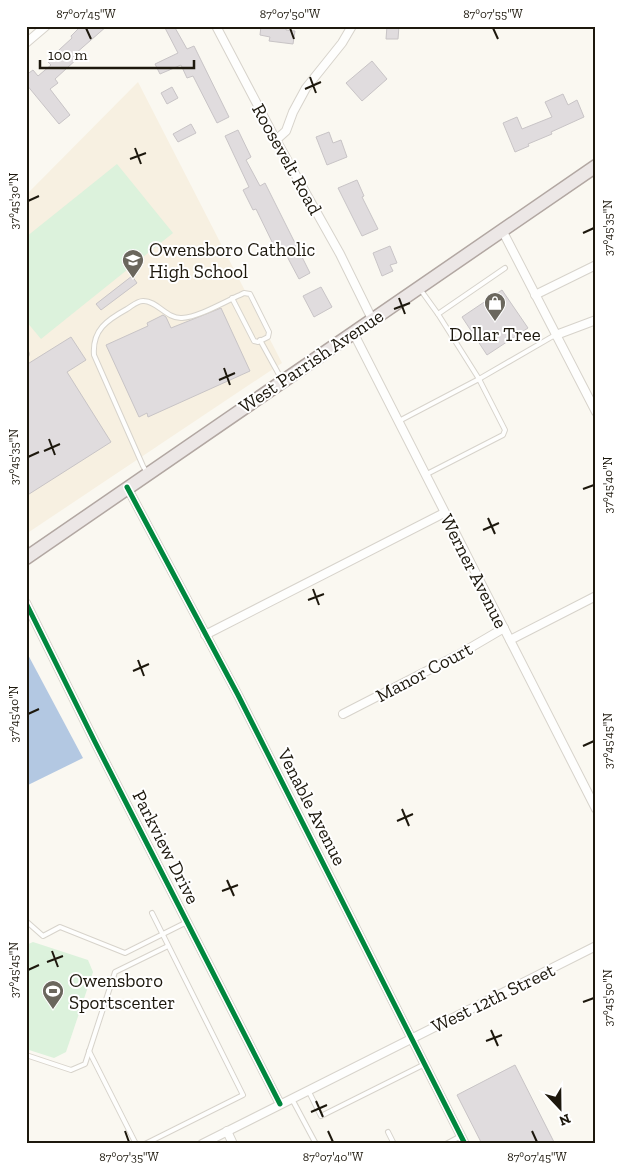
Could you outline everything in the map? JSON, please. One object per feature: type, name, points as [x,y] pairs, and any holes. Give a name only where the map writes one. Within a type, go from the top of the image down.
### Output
[{"type":"main road","name":"West Parrish Avenue","points":[[26,558],[596,166]]},
{"type":"street","points":[[26,43],[46,26]]},
{"type":"street","name":"Roosevelt Road","points":[[216,26],[276,140],[340,254],[372,319]]},
{"type":"street","points":[[276,140],[286,131],[293,112],[306,88],[342,43],[352,26]]},
{"type":"street","points":[[502,230],[596,412]]},
{"type":"street","points":[[535,295],[596,265]]},
{"type":"street","points":[[556,335],[596,320]]},
{"type":"street","name":"Werner Avenue","points":[[353,332],[596,809]]},
{"type":"street","name":"Venable Avenue","points":[[127,487],[243,704],[463,1140]]},
{"type":"street","points":[[205,635],[444,513]]},
{"type":"street","points":[[510,640],[596,596]]},
{"type":"street","name":"Parkview Drive","points":[[26,603],[280,1104]]},
{"type":"street","name":"Manor Court","points":[[344,714],[458,655],[504,628]]},
{"type":"street","name":"West 12th Street","points":[[202,1144],[596,946]]},
{"type":"street","points":[[227,1131],[232,1144]]},
{"type":"lane","points":[[438,314],[505,268]]},
{"type":"lane","points":[[419,287],[479,379],[504,430],[503,435],[425,475]]},
{"type":"lane","points":[[148,473],[142,466],[94,355],[95,339],[100,329],[111,317],[139,302],[148,302],[179,318],[193,316],[232,298],[244,293],[250,294],[269,332],[268,337],[256,342],[252,339],[232,298]]},
{"type":"lane","points":[[398,422],[556,335]]},
{"type":"lane","points":[[260,340],[283,380]]},
{"type":"lane","points":[[145,1144],[243,1095],[152,913]]},
{"type":"lane","points":[[27,924],[43,936],[60,927],[125,953],[187,922]]},
{"type":"lane","points":[[26,1055],[71,1070],[85,1064],[115,972],[168,946]]},
{"type":"lane","points":[[89,1051],[136,1144]]},
{"type":"lane","points":[[308,1090],[321,1116],[425,1064]]},
{"type":"lane","points":[[292,1098],[316,1144]]},
{"type":"lane","points":[[388,1132],[394,1144]]},
{"type":"lane","points":[[446,1144],[463,1140]]},
{"type":"shaded area","name":"Owensboro Catholic High School","points":[[138,82],[282,363],[26,534],[26,195]]},
{"type":"green space","points":[[117,164],[173,233],[41,339],[26,321],[26,237]]},
{"type":"green space","name":"Owensboro Sportscenter","points":[[33,942],[88,960],[93,972],[66,1052],[54,1058],[26,1049],[26,945]]},
{"type":"water","points":[[26,651],[83,758],[26,786]]},
{"type":"building","points":[[81,26],[107,26],[75,54],[78,58],[55,79],[58,83],[50,89],[70,115],[59,124],[26,84],[26,75],[33,70],[38,76],[51,65],[47,61],[72,38],[71,36]]},
{"type":"building","points":[[164,26],[174,26],[187,49],[194,46],[229,117],[217,123],[193,76],[187,78],[181,65],[160,74],[155,64],[178,53]]},
{"type":"building","points":[[261,26],[286,26],[286,30],[295,31],[293,44],[269,41],[270,37],[260,35]]},
{"type":"building","points":[[387,26],[399,26],[398,39],[386,39]]},
{"type":"building","points":[[372,61],[387,79],[362,101],[346,83]]},
{"type":"building","points":[[172,87],[178,98],[167,104],[161,93]]},
{"type":"building","points":[[563,94],[568,105],[577,100],[584,117],[551,132],[552,134],[528,144],[529,146],[515,152],[503,123],[517,117],[522,129],[552,117],[545,102]]},
{"type":"building","points":[[191,124],[196,133],[178,142],[173,134]]},
{"type":"building","points":[[238,130],[251,157],[246,160],[260,186],[265,183],[310,273],[299,279],[282,247],[276,250],[256,209],[253,210],[243,190],[249,187],[225,136]]},
{"type":"building","points":[[329,132],[333,143],[341,140],[347,157],[327,165],[316,137]]},
{"type":"building","points":[[357,180],[364,196],[362,197],[378,229],[362,236],[338,188]]},
{"type":"building","points":[[390,246],[397,263],[390,265],[393,271],[382,276],[373,253]]},
{"type":"building","points":[[132,276],[137,283],[101,310],[96,304]]},
{"type":"building","points":[[321,287],[332,307],[314,317],[303,296]]},
{"type":"building","name":"Dollar Tree","points":[[502,290],[528,328],[487,355],[462,317]]},
{"type":"building","points":[[221,308],[250,371],[148,417],[147,413],[139,417],[106,345],[148,326],[147,323],[163,315],[166,317],[171,328]]},
{"type":"building","points":[[71,337],[86,360],[67,372],[111,442],[26,496],[26,365]]},
{"type":"building","points":[[515,1065],[555,1144],[482,1144],[457,1095]]},
{"type":"cycle path","points":[[127,487],[238,695],[465,1144]]},
{"type":"cycle path","points":[[26,603],[280,1104]]},
{"type":"place","name":"Owensboro Catholic High School","points":[[133,279]]},
{"type":"place","name":"Dollar Tree","points":[[495,322]]},
{"type":"place","name":"Owensboro Sportscenter","points":[[53,1010]]}]
